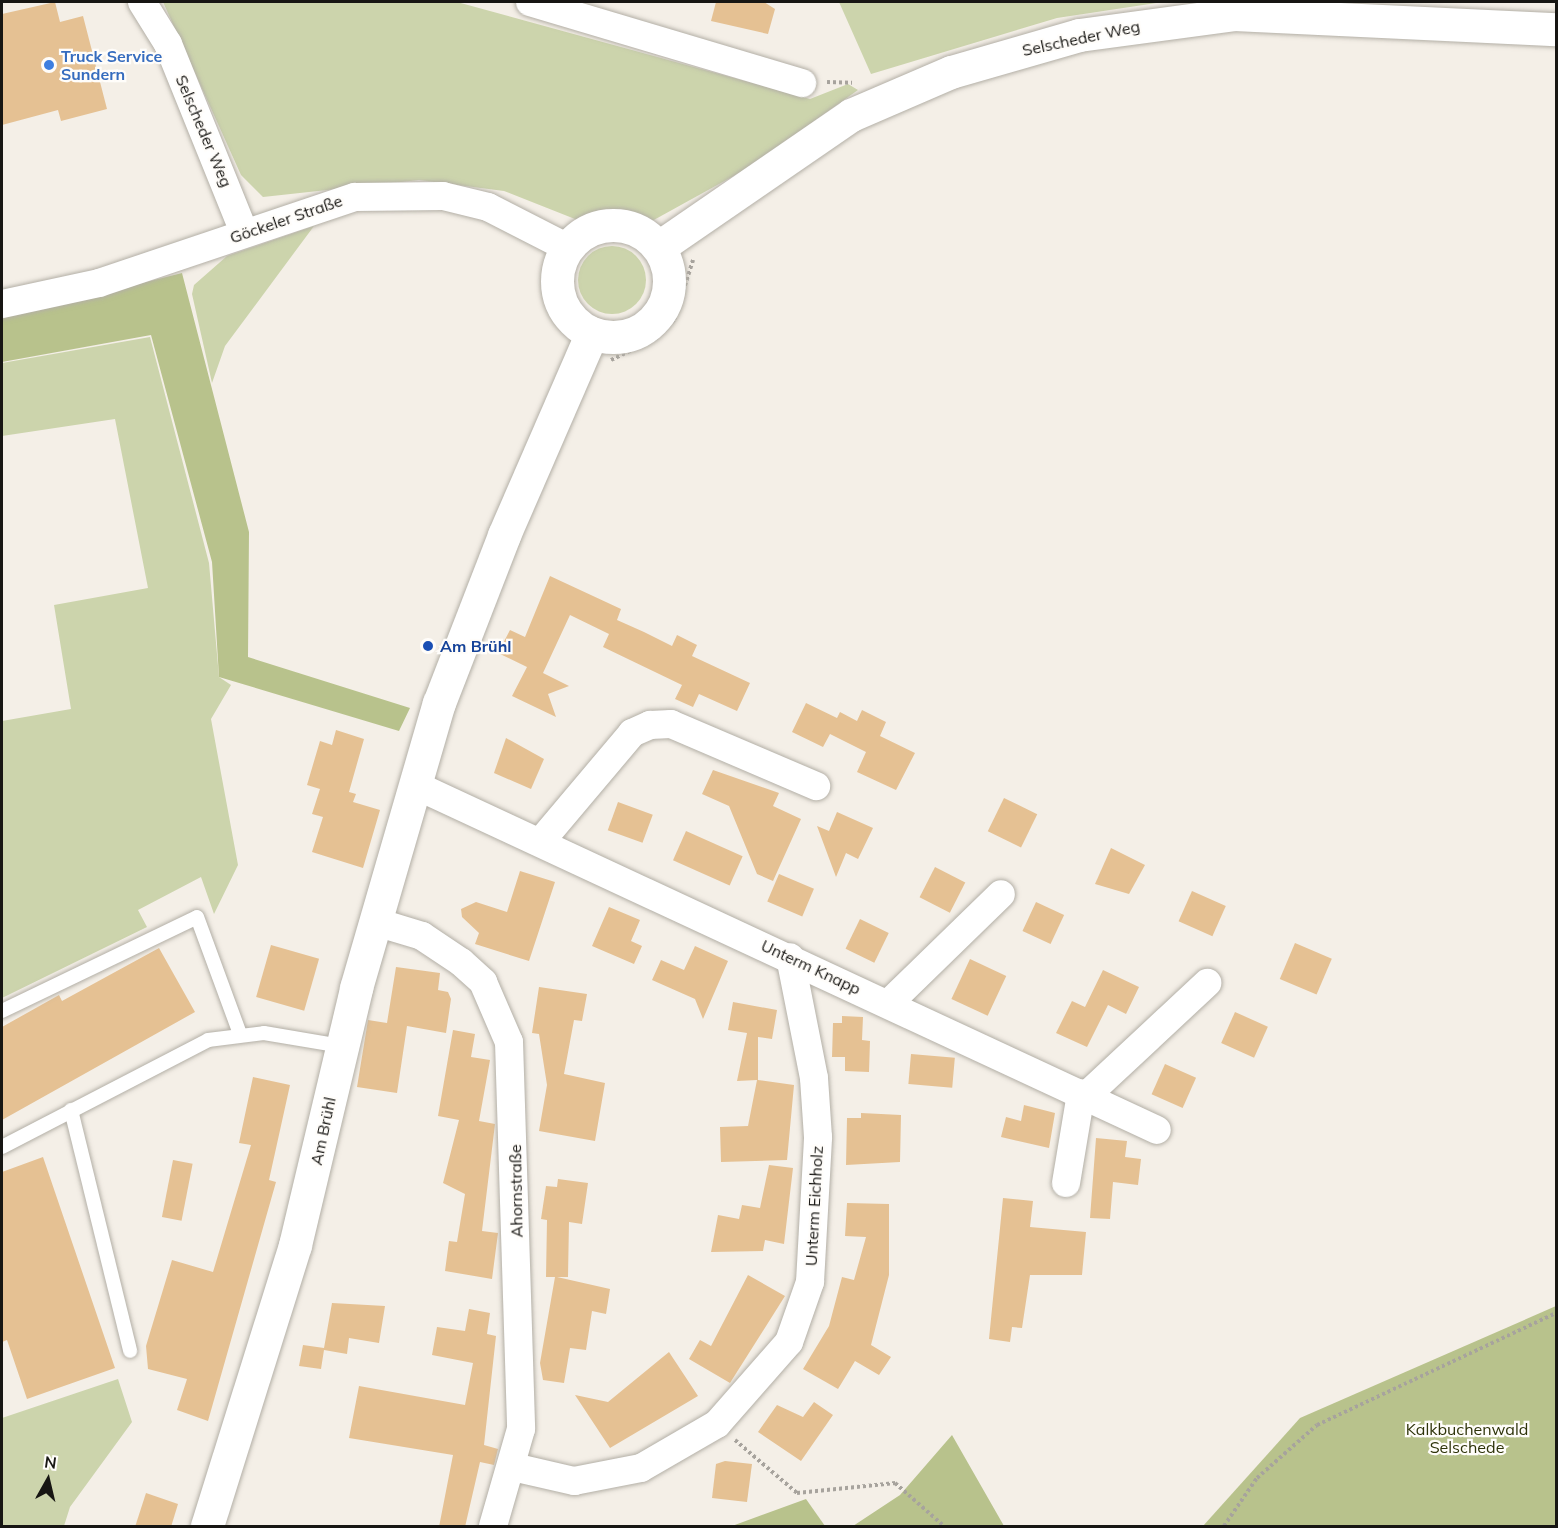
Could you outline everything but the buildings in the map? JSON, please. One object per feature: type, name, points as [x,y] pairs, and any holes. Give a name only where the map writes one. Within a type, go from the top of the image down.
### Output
[{"type":"street","name":"Selscheder Weg","points":[[142,2],[168,44],[244,232]]},
{"type":"street","points":[[530,2],[802,83]]},
{"type":"street","name":"Selscheder Weg","points":[[659,248],[851,115],[951,72],[1079,35],[1157,22],[1234,14],[1383,10],[1557,29]]},
{"type":"street","name":"Göckeler Straße","points":[[2,304],[99,283],[310,208],[398,194],[443,196],[488,207],[568,248]]},
{"type":"street","points":[[610,225],[628,227],[659,248],[669,283],[660,312],[624,336],[592,333],[573,320],[557,288],[568,248],[583,233],[610,225]]},
{"type":"street","name":"Am Brühl","points":[[207,1527],[295,1245],[342,1046],[415,784],[455,655],[592,333]]},
{"type":"street","points":[[542,840],[632,734],[650,725],[671,724],[816,786]]},
{"type":"street","name":"Unterm Knapp","points":[[415,784],[542,840],[1157,1130]]},
{"type":"street","points":[[889,1004],[1001,894]]},
{"type":"street","name":"Ahornstraße","points":[[376,922],[422,936],[461,962],[483,982],[509,1042],[521,1429],[513,1467],[493,1527]]},
{"type":"street","name":"Unterm Eichholz","points":[[513,1467],[574,1481],[641,1468],[717,1424],[789,1342],[810,1282],[818,1137],[814,1078],[790,957]]},
{"type":"street","points":[[1066,1183],[1084,1095],[1207,983]]},
{"type":"lane","points":[[2,1011],[198,917],[240,1034]]},
{"type":"lane","points":[[2,1147],[185,1049],[240,1034],[298,1036],[342,1046]]},
{"type":"lane","points":[[71,1110],[130,1351]]},
{"type":"path","points":[[1224,1527],[1257,1478],[1317,1425],[1557,1313]]},
{"type":"path","points":[[717,1424],[797,1493],[895,1483],[944,1527]]},
{"type":"green space","points":[[163,2],[457,2],[810,99],[848,84],[858,90],[748,168],[652,221],[611,216],[580,221],[504,191],[419,180],[263,197],[241,175]]},
{"type":"green space","points":[[839,2],[1163,2],[1057,18],[871,74]]},
{"type":"green space","points":[[314,226],[225,346],[212,383],[192,294],[194,285],[227,256]]},
{"type":"green space","points":[[612,246],[625,249],[636,256],[643,267],[646,280],[643,293],[636,304],[625,311],[612,314],[599,311],[588,304],[581,293],[578,280],[581,267],[588,256],[599,249]]},
{"type":"green space","points":[[182,273],[249,532],[248,657],[410,708],[399,731],[219,677],[212,562],[151,335],[2,362],[2,318]]},
{"type":"green space","points":[[150,337],[209,563],[219,677],[231,685],[211,719],[238,865],[214,914],[201,877],[138,910],[147,927],[2,998],[2,721],[71,709],[54,605],[148,588],[115,419],[2,436],[2,363]]},
{"type":"green space","name":"Kalkbuchenwald Selschede","points":[[1556,1306],[1556,1526],[1203,1526],[1300,1418]]},
{"type":"green space","points":[[118,1379],[132,1422],[70,1507],[64,1526],[2,1526],[2,1418]]},
{"type":"green space","points":[[952,1435],[1004,1526],[853,1526],[900,1495]]},
{"type":"green space","points":[[806,1499],[825,1526],[732,1526]]},
{"type":"place","name":"Truck Service Sundern","points":[[49,65]]},
{"type":"place","name":"Am Brühl","points":[[428,646]]}]
